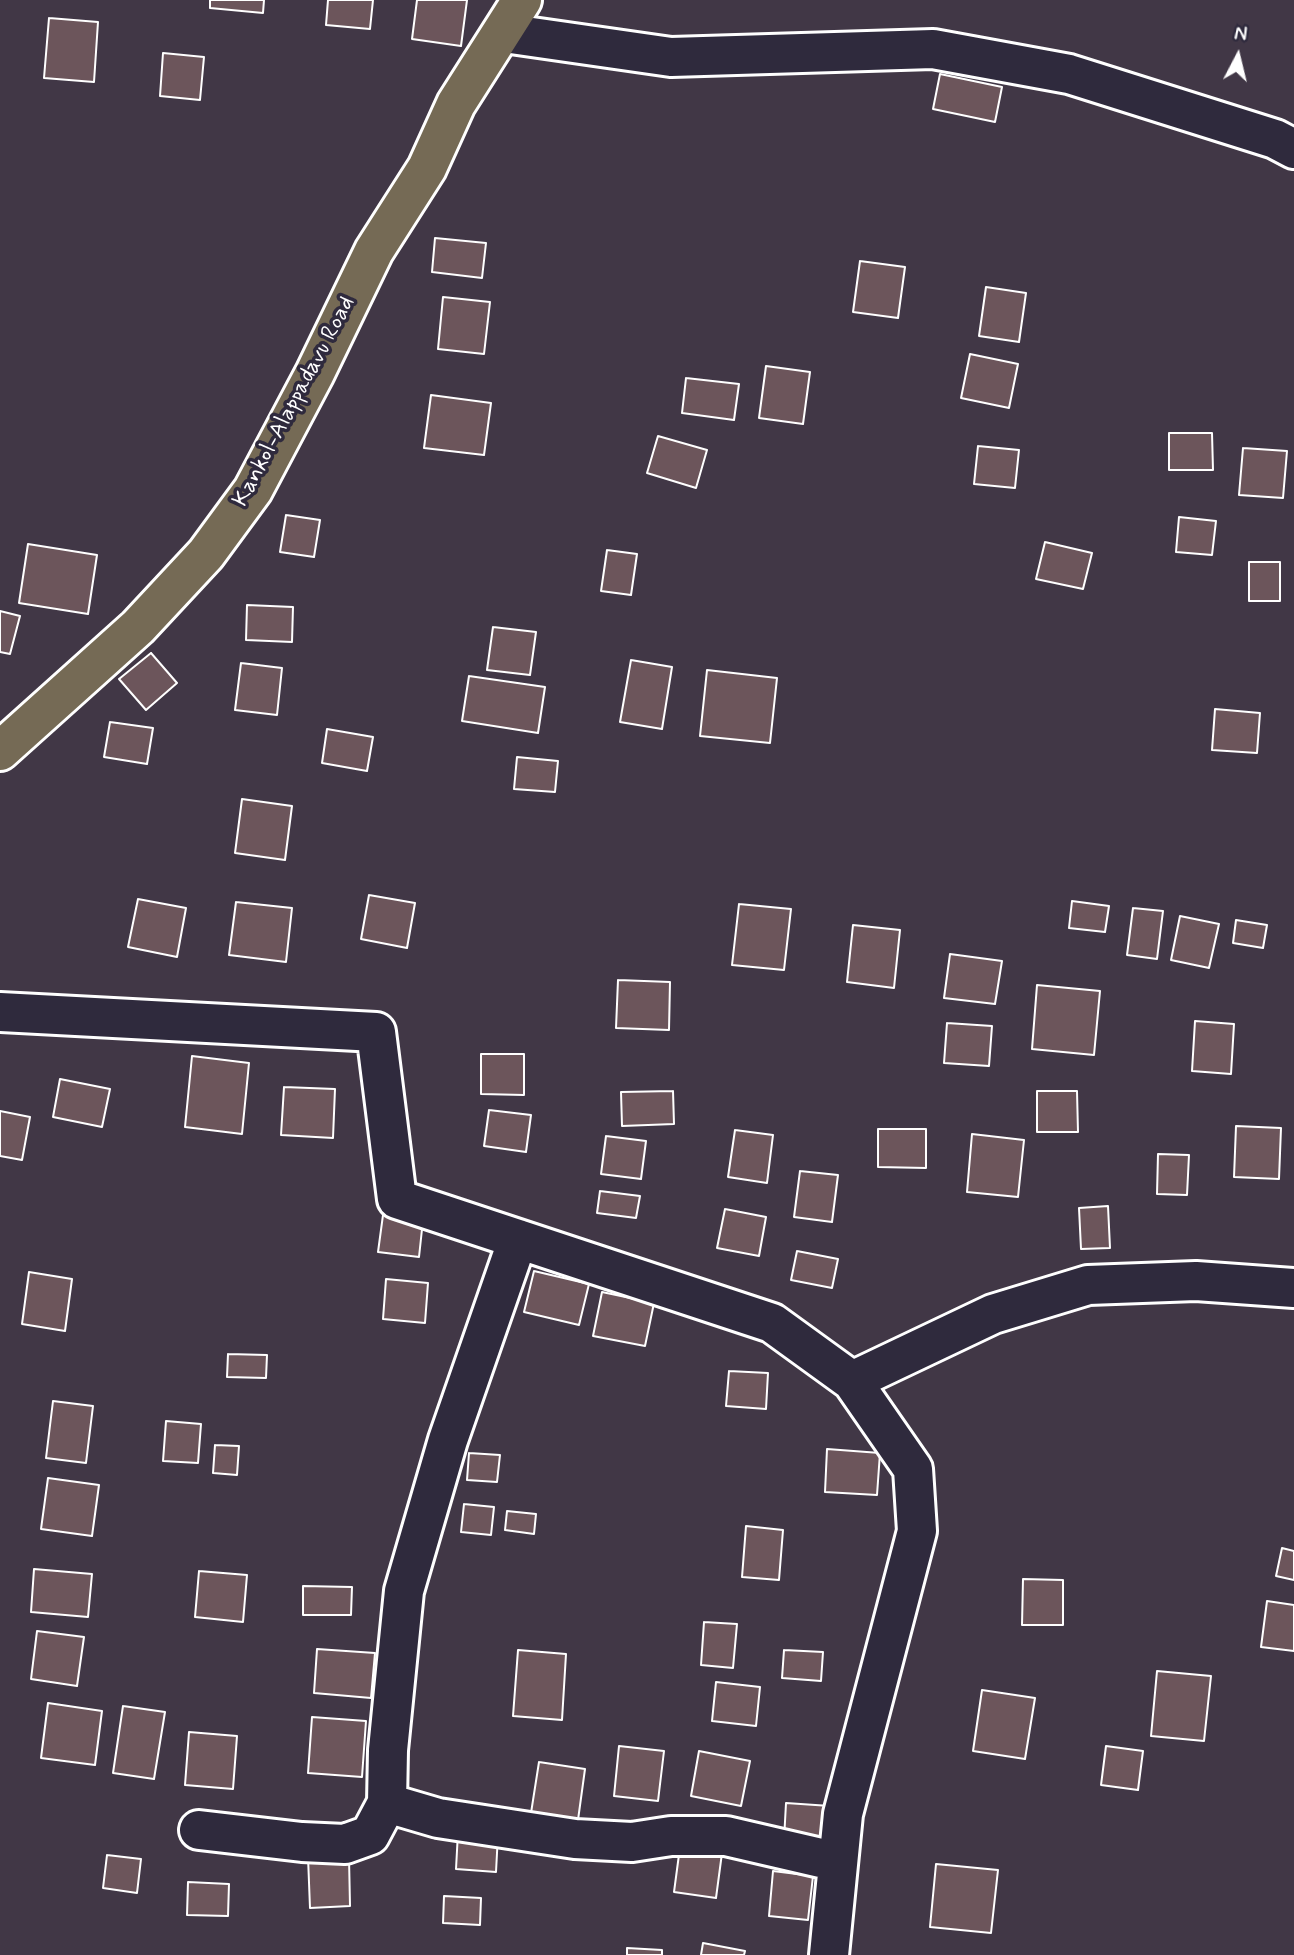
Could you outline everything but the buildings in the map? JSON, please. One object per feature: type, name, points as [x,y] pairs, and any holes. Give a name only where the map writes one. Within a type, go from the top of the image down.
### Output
[{"type":"main road","name":"Kankol-Alappadavu Road","points":[[0,751],[138,626],[206,554],[253,490],[315,373],[374,251],[427,168],[456,104],[504,33],[522,0]]},
{"type":"street","points":[[504,33],[671,57],[933,49],[1069,74],[1275,139],[1294,149]]},
{"type":"street","points":[[0,1012],[376,1032],[397,1199],[772,1323],[852,1381],[914,1469],[917,1531],[843,1814],[829,1955]]},
{"type":"street","points":[[199,1830],[302,1842],[345,1844],[370,1835],[387,1803],[388,1750],[404,1591],[449,1440],[518,1239]]},
{"type":"street","points":[[852,1381],[993,1314],[1088,1284],[1196,1281],[1294,1288]]},
{"type":"street","points":[[387,1803],[438,1818],[575,1839],[632,1842],[671,1836],[726,1836],[838,1862]]}]
